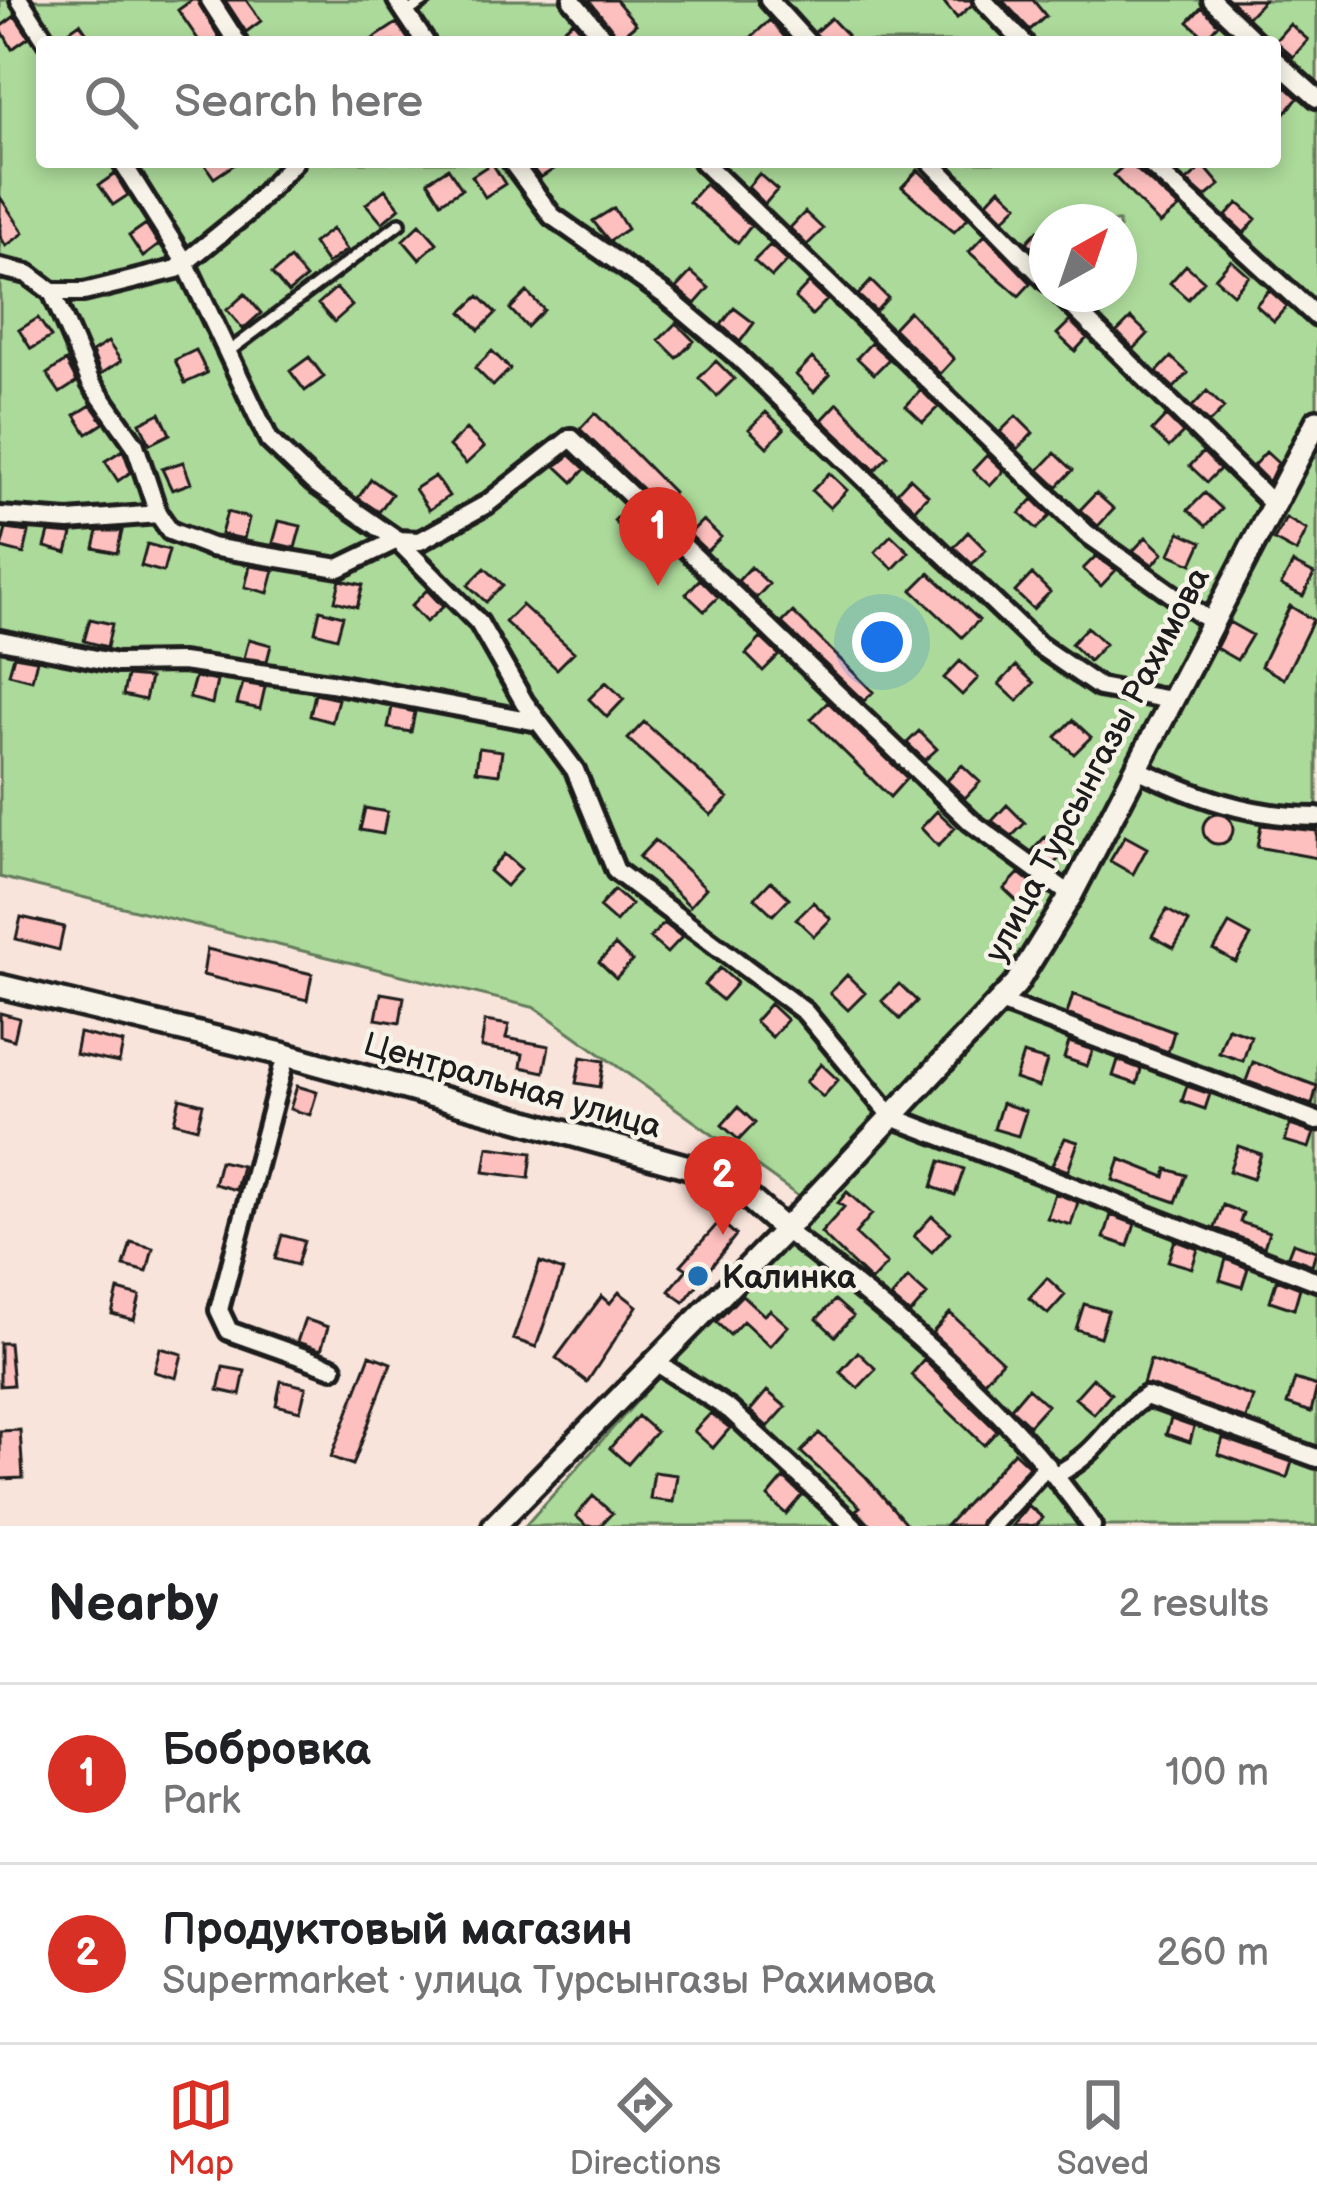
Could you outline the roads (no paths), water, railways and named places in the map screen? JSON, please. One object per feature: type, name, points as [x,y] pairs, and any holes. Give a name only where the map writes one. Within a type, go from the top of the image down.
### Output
[{"type":"street","points":[[20,0],[43,36]]},
{"type":"street","points":[[210,0],[234,36]]},
{"type":"street","points":[[572,0],[602,36]]},
{"type":"street","points":[[769,0],[801,36]]},
{"type":"street","points":[[983,0],[1017,36]]},
{"type":"street","points":[[1212,0],[1250,36]]},
{"type":"street","points":[[401,6],[421,36]]},
{"type":"street","points":[[1281,65],[1317,98]]},
{"type":"street","points":[[126,168],[185,262],[269,440],[313,482],[397,540],[479,623],[538,722],[574,770],[616,871],[805,1012],[892,1117],[1317,1281]]},
{"type":"street","points":[[52,292],[84,292],[185,262],[246,213],[288,168]]},
{"type":"street","points":[[516,168],[552,216],[666,296],[737,356],[1037,645],[1099,687],[1171,700]]},
{"type":"street","points":[[709,168],[881,340],[1086,533],[1211,622]]},
{"type":"street","points":[[937,168],[1029,262]]},
{"type":"street","points":[[1155,168],[1317,317]]},
{"type":"street","points":[[0,267],[28,274],[52,292],[91,383],[136,445],[158,514],[170,531],[212,547],[339,568],[397,540],[420,541],[487,504],[571,438],[970,822],[1071,895]]},
{"type":"street","points":[[1078,312],[1273,504]]},
{"type":"street","name":"улица Турсынгазы Рахимова","points":[[494,1526],[785,1230],[1000,1002],[1071,895],[1316,426]]},
{"type":"street","points":[[0,516],[69,520],[158,514]]},
{"type":"street","points":[[0,640],[117,663],[182,662],[332,683],[538,722]]},
{"type":"street","points":[[1136,768],[1211,804],[1275,817],[1317,817]]},
{"type":"street","name":"Центральная улица","points":[[0,986],[286,1055],[696,1169],[743,1193],[925,1346],[1034,1446],[1092,1526]]},
{"type":"street","points":[[1000,1002],[1317,1121]]},
{"type":"street","points":[[286,1055],[219,1310],[230,1331],[333,1368]]},
{"type":"street","points":[[654,1361],[730,1410],[854,1526]]},
{"type":"street","points":[[991,1526],[1052,1469],[1083,1461],[1130,1407],[1146,1396],[1317,1457]]},
{"type":"lane","points":[[401,6],[426,0]]},
{"type":"lane","points":[[227,352],[400,223]]},
{"type":"place","name":"Бобровка","points":[[658,586]]},
{"type":"place","name":"Продуктовый магазин","points":[[723,1235]]},
{"type":"place","name":"Калинка","points":[[698,1276]]}]
